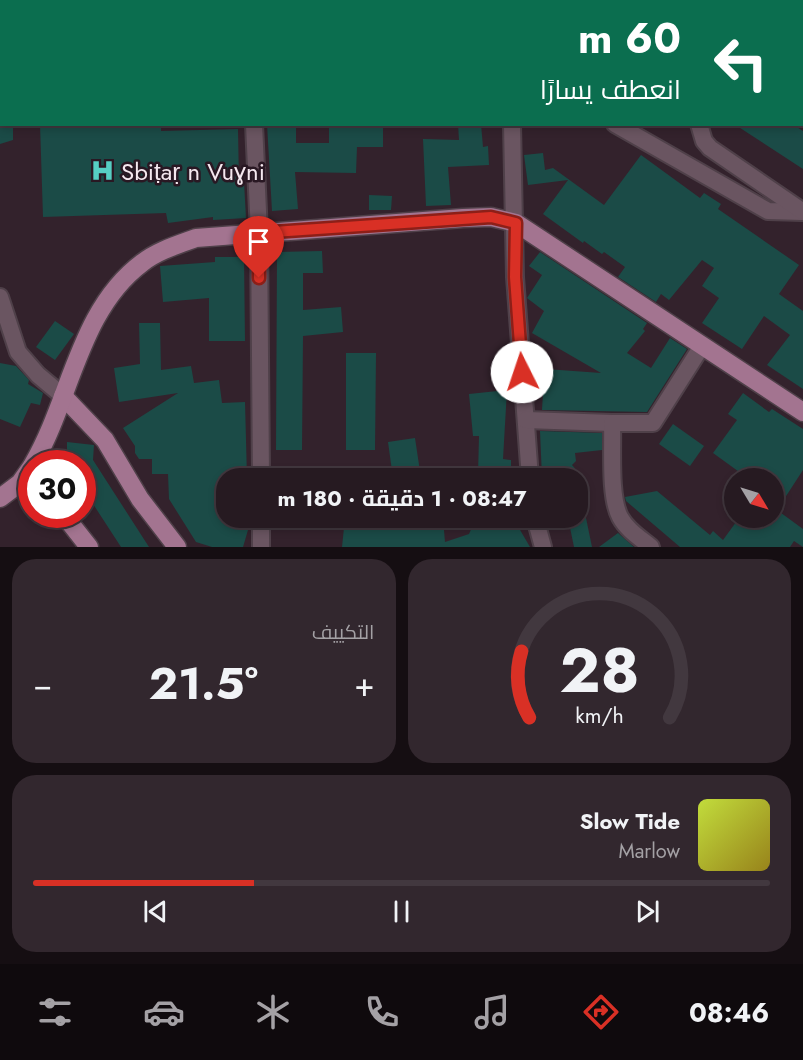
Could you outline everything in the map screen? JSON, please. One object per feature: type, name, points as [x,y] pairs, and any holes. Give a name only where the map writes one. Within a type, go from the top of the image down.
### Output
[{"type":"main road","points":[[39,450],[93,326],[112,291],[142,263],[167,248],[196,238],[491,217],[516,223],[803,412]]},
{"type":"main road","points":[[63,396],[105,440],[140,499],[177,547]]},
{"type":"main road","points":[[0,498],[18,484]]},
{"type":"main road","points":[[74,528],[89,547]]},
{"type":"street","points":[[254,126],[259,233],[261,468]]},
{"type":"street","points":[[512,126],[516,223],[515,277],[529,468]]},
{"type":"street","points":[[619,126],[768,211],[802,212]]},
{"type":"street","points":[[700,126],[704,141],[710,148],[802,212]]},
{"type":"street","points":[[0,297],[18,352],[38,375],[63,396]]},
{"type":"street","points":[[526,420],[653,423],[702,346]]},
{"type":"street","points":[[612,423],[616,504],[620,517],[628,529],[651,547]]},
{"type":"street","points":[[261,528],[261,547]]},
{"type":"street","points":[[538,528],[543,547]]},
{"type":"building","points":[[0,126],[13,126],[13,140],[0,144]]},
{"type":"building","name":"Sbiṭaṛ n Vuɣni","points":[[40,126],[161,126],[161,131],[238,129],[239,182],[244,182],[246,218],[213,220],[213,217],[168,223],[166,213],[43,217]]},
{"type":"building","points":[[267,126],[296,126],[296,143],[329,143],[329,126],[383,126],[383,147],[357,147],[356,173],[295,172],[298,209],[272,211]]},
{"type":"building","points":[[458,126],[481,126],[483,147],[488,146],[489,165],[448,167],[451,205],[426,206],[423,139],[459,140]]},
{"type":"building","points":[[737,126],[795,126],[803,131],[803,169]]},
{"type":"building","points":[[543,153],[545,170],[553,168],[604,205],[641,155],[700,198],[704,193],[721,204],[718,209],[799,265],[779,294],[803,311],[803,389],[767,365],[790,335],[764,316],[742,349],[702,323],[719,298],[702,286],[714,268],[702,260],[669,300],[661,294],[656,302],[618,277],[625,267],[604,252],[602,254],[584,241],[583,243],[543,214],[568,180],[528,185],[524,155]]},
{"type":"building","points":[[369,195],[392,196],[391,210],[369,210]]},
{"type":"building","points":[[322,251],[323,273],[303,273],[303,310],[341,307],[343,332],[303,336],[302,450],[276,450],[277,252]]},
{"type":"building","points":[[540,252],[647,323],[643,329],[645,331],[627,353],[651,368],[670,338],[687,349],[647,412],[542,410],[543,393],[534,388],[532,368],[601,373],[532,333],[544,311],[527,298],[542,275],[529,266]]},
{"type":"building","points":[[215,257],[244,257],[245,341],[209,341],[209,298],[163,302],[160,266],[215,262]]},
{"type":"building","points":[[55,321],[74,334],[55,360],[36,347]]},
{"type":"building","points":[[139,323],[160,323],[161,370],[191,366],[194,383],[219,380],[222,403],[245,402],[247,468],[216,468],[216,528],[248,528],[243,547],[212,547],[196,542],[169,499],[168,474],[152,474],[152,459],[139,459],[135,453],[135,446],[123,428],[178,393],[119,402],[114,368],[140,364]]},
{"type":"building","points":[[346,353],[376,353],[375,450],[346,450]]},
{"type":"building","points":[[0,363],[16,366],[29,380],[28,384],[43,393],[40,405],[31,403],[20,427],[0,419]]},
{"type":"building","points":[[507,390],[503,459],[511,460],[511,468],[478,468],[479,436],[473,436],[469,394]]},
{"type":"building","points":[[743,393],[769,412],[772,409],[803,429],[803,470],[784,499],[784,468],[734,468],[713,453],[737,420],[728,414]]},
{"type":"building","points":[[673,424],[704,446],[690,466],[659,444]]},
{"type":"building","points":[[540,431],[602,433],[602,450],[575,453],[576,461],[572,465],[575,468],[542,468]]},
{"type":"building","points":[[415,438],[420,468],[392,468],[388,442]]},
{"type":"building","points":[[67,442],[94,445],[94,450],[67,450]]},
{"type":"building","points":[[96,465],[149,547],[121,547],[96,509]]},
{"type":"building","points":[[657,491],[710,535],[713,531],[723,540],[732,528],[784,528],[784,515],[803,529],[803,547],[794,541],[790,547],[680,547],[626,501],[625,497]]},
{"type":"building","points":[[344,528],[444,528],[445,542],[469,534],[472,528],[487,530],[487,528],[519,528],[530,547],[342,547]]},
{"type":"building","points":[[570,528],[588,528],[592,547],[574,547]]},
{"type":"building","points":[[618,533],[634,547],[599,547]]},
{"type":"place","name":"Sbiṭaṛ n Vuɣni","points":[[103,171]]},
{"type":"route","points":[[259,278],[259,233],[463,218],[491,217],[516,223],[515,277],[522,372]]}]
